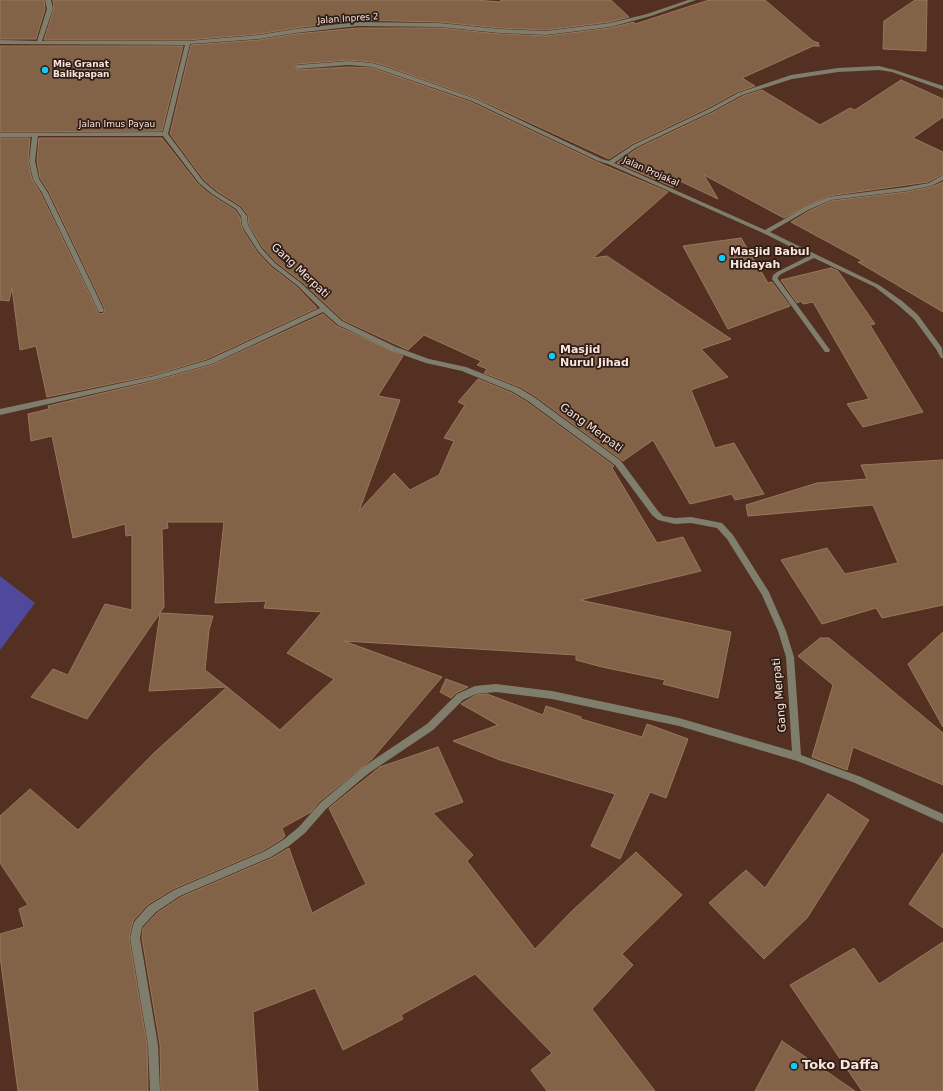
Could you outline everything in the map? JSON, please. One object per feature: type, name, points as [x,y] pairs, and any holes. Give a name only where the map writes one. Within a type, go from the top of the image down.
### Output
[{"type":"street","points":[[39,43],[50,9],[48,0]]},
{"type":"street","name":"Jalan Inpres 2","points":[[0,42],[188,43],[259,37],[295,31],[358,24],[439,25],[532,33],[560,32],[610,25],[649,15],[693,0]]},
{"type":"street","name":"Jalan Imus Payau","points":[[0,135],[165,134],[188,43]]},
{"type":"street","points":[[297,67],[349,63],[372,65],[384,68],[474,100],[600,160],[610,163]]},
{"type":"street","name":"Jalan Projakal","points":[[610,163],[635,146],[711,110],[740,94],[791,77],[838,70],[879,68],[893,71],[943,88]]},
{"type":"street","name":"Gang Merpati","points":[[165,134],[201,182],[214,193],[238,208],[244,216],[244,225],[260,250],[273,264],[300,285],[324,310],[340,323],[394,349],[428,361],[464,369],[502,384],[531,399],[618,463],[654,513],[661,518],[675,522],[692,520],[719,525],[730,537],[766,594],[782,631],[790,657],[797,757]]},
{"type":"street","points":[[35,135],[32,161],[36,178],[45,193],[101,310]]},
{"type":"street","name":"Jalan Projakal","points":[[610,163],[765,232],[877,286],[900,302],[916,317],[939,348],[943,356]]},
{"type":"street","points":[[765,232],[806,208],[830,198],[906,189],[931,184],[943,177]]},
{"type":"street","points":[[814,256],[779,273],[775,276],[775,279],[827,350]]},
{"type":"street","points":[[0,412],[154,378],[210,362],[324,310]]},
{"type":"street","points":[[155,1091],[153,1045],[135,938],[138,925],[152,909],[177,893],[268,854],[286,843],[302,830],[323,806],[366,770],[430,727],[460,697],[475,690],[496,688],[552,695],[679,722],[797,757],[858,780],[943,819]]},
{"type":"shaded area","points":[[0,576],[35,603],[0,650]]},
{"type":"building","points":[[0,0],[44,0],[45,9],[36,39],[0,39]]},
{"type":"building","points":[[53,0],[476,0],[500,2],[501,0],[611,0],[629,17],[610,22],[546,30],[500,28],[439,22],[358,20],[259,34],[188,40],[44,40],[54,9]]},
{"type":"building","points":[[709,0],[765,0],[813,41],[819,43],[817,44],[820,46],[813,46],[742,78],[755,86],[737,92],[708,108],[632,144],[609,159],[476,98],[386,66],[372,62],[349,60],[297,64],[293,67],[297,70],[349,67],[372,68],[471,102],[597,162],[668,192],[593,258],[607,256],[731,339],[701,349],[728,377],[691,390],[715,448],[734,443],[764,494],[735,500],[732,494],[690,504],[653,440],[623,461],[535,396],[520,387],[484,373],[487,369],[477,365],[481,361],[424,335],[408,350],[343,320],[303,283],[276,262],[263,248],[249,225],[248,215],[241,206],[217,191],[204,180],[170,134],[191,45],[259,40],[295,34],[358,28],[439,28],[500,34],[546,36],[610,28],[634,22],[635,24]]},
{"type":"building","points":[[915,0],[927,0],[926,51],[883,49],[884,21]]},
{"type":"building","points":[[0,46],[183,46],[162,131],[0,132]]},
{"type":"building","points":[[901,80],[943,99],[943,117],[913,138],[943,152],[943,174],[928,182],[828,196],[784,218],[704,175],[718,199],[680,181],[673,187],[617,163],[638,148],[714,112],[743,96],[762,90],[820,125],[850,108],[855,110]]},
{"type":"building","points":[[0,138],[30,138],[28,161],[32,179],[41,194],[99,314],[104,313],[105,309],[49,192],[40,178],[37,161],[39,138],[162,138],[198,184],[211,195],[235,210],[240,217],[244,232],[257,252],[270,266],[297,287],[317,308],[207,359],[154,375],[47,397],[36,346],[20,350],[12,288],[9,301],[0,300]]},
{"type":"building","points":[[943,182],[943,312],[858,262],[863,261],[791,222],[809,211],[831,201],[906,192],[931,187]]},
{"type":"building","points":[[741,238],[768,283],[772,282],[790,306],[728,329],[683,246]]},
{"type":"building","points":[[831,268],[838,271],[875,324],[870,325],[923,412],[863,427],[847,404],[869,399],[813,302],[803,304],[801,301],[797,303],[781,280]]},
{"type":"building","points":[[323,314],[337,326],[403,356],[378,396],[400,400],[359,511],[394,473],[410,490],[439,475],[454,441],[444,438],[465,405],[458,402],[478,379],[512,393],[527,402],[614,466],[612,468],[657,543],[683,537],[701,571],[580,600],[731,632],[718,698],[663,684],[665,680],[576,660],[576,655],[344,641],[442,677],[372,759],[319,802],[311,812],[282,828],[285,836],[282,839],[264,850],[173,889],[147,905],[133,921],[129,938],[147,1045],[148,1091],[18,1091],[0,956],[0,934],[24,927],[19,909],[28,905],[0,863],[0,816],[30,789],[78,830],[155,752],[227,687],[280,730],[334,679],[287,653],[322,612],[264,608],[266,601],[215,603],[224,522],[167,522],[168,528],[162,529],[164,607],[87,719],[31,697],[53,669],[68,675],[105,604],[132,610],[132,535],[126,536],[125,524],[73,538],[52,436],[31,441],[28,414],[49,409],[48,406],[154,381],[212,365]]},
{"type":"building","points":[[943,460],[943,605],[882,618],[876,608],[822,624],[781,560],[827,548],[845,574],[898,563],[873,505],[748,516],[746,505],[817,483],[867,479],[861,465]]},
{"type":"building","points":[[160,613],[213,616],[209,630],[205,670],[227,687],[149,691]]},
{"type":"building","points":[[943,632],[943,727],[908,664]]},
{"type":"building","points":[[820,638],[829,638],[943,733],[943,785],[853,747],[847,770],[812,757],[833,685],[798,656]]},
{"type":"building","points":[[446,679],[468,687],[456,693],[451,698],[440,692]]},
{"type":"building","points":[[487,694],[543,715],[546,706],[581,717],[581,719],[642,737],[647,724],[688,739],[666,798],[650,792],[620,859],[591,846],[615,794],[500,760],[453,741],[498,725],[461,704],[476,695]]},
{"type":"building","points":[[438,747],[463,802],[433,813],[473,855],[467,861],[535,949],[573,910],[636,852],[682,895],[622,954],[633,965],[592,1009],[655,1091],[547,1091],[531,1070],[552,1053],[475,974],[401,1015],[403,1019],[343,1050],[315,988],[253,1012],[258,1091],[161,1091],[160,1045],[142,938],[143,928],[157,913],[181,897],[272,858],[289,848],[312,913],[366,884],[329,808],[380,767]]},
{"type":"building","points":[[828,794],[869,820],[807,918],[764,959],[709,903],[746,870],[765,888]]},
{"type":"building","points":[[943,853],[943,928],[909,904]]},
{"type":"building","points":[[943,942],[943,1091],[862,1091],[790,985],[854,948],[879,984]]},
{"type":"building","name":"Toko Daffa","points":[[782,1041],[855,1091],[755,1091]]},
{"type":"place","name":"Mie Granat Balikpapan","points":[[45,70]]},
{"type":"place","name":"Masjid Babul Hidayah","points":[[722,258]]},
{"type":"place","name":"Masjid Nurul Jihad","points":[[552,356]]},
{"type":"place","name":"Toko Daffa","points":[[794,1066]]}]
